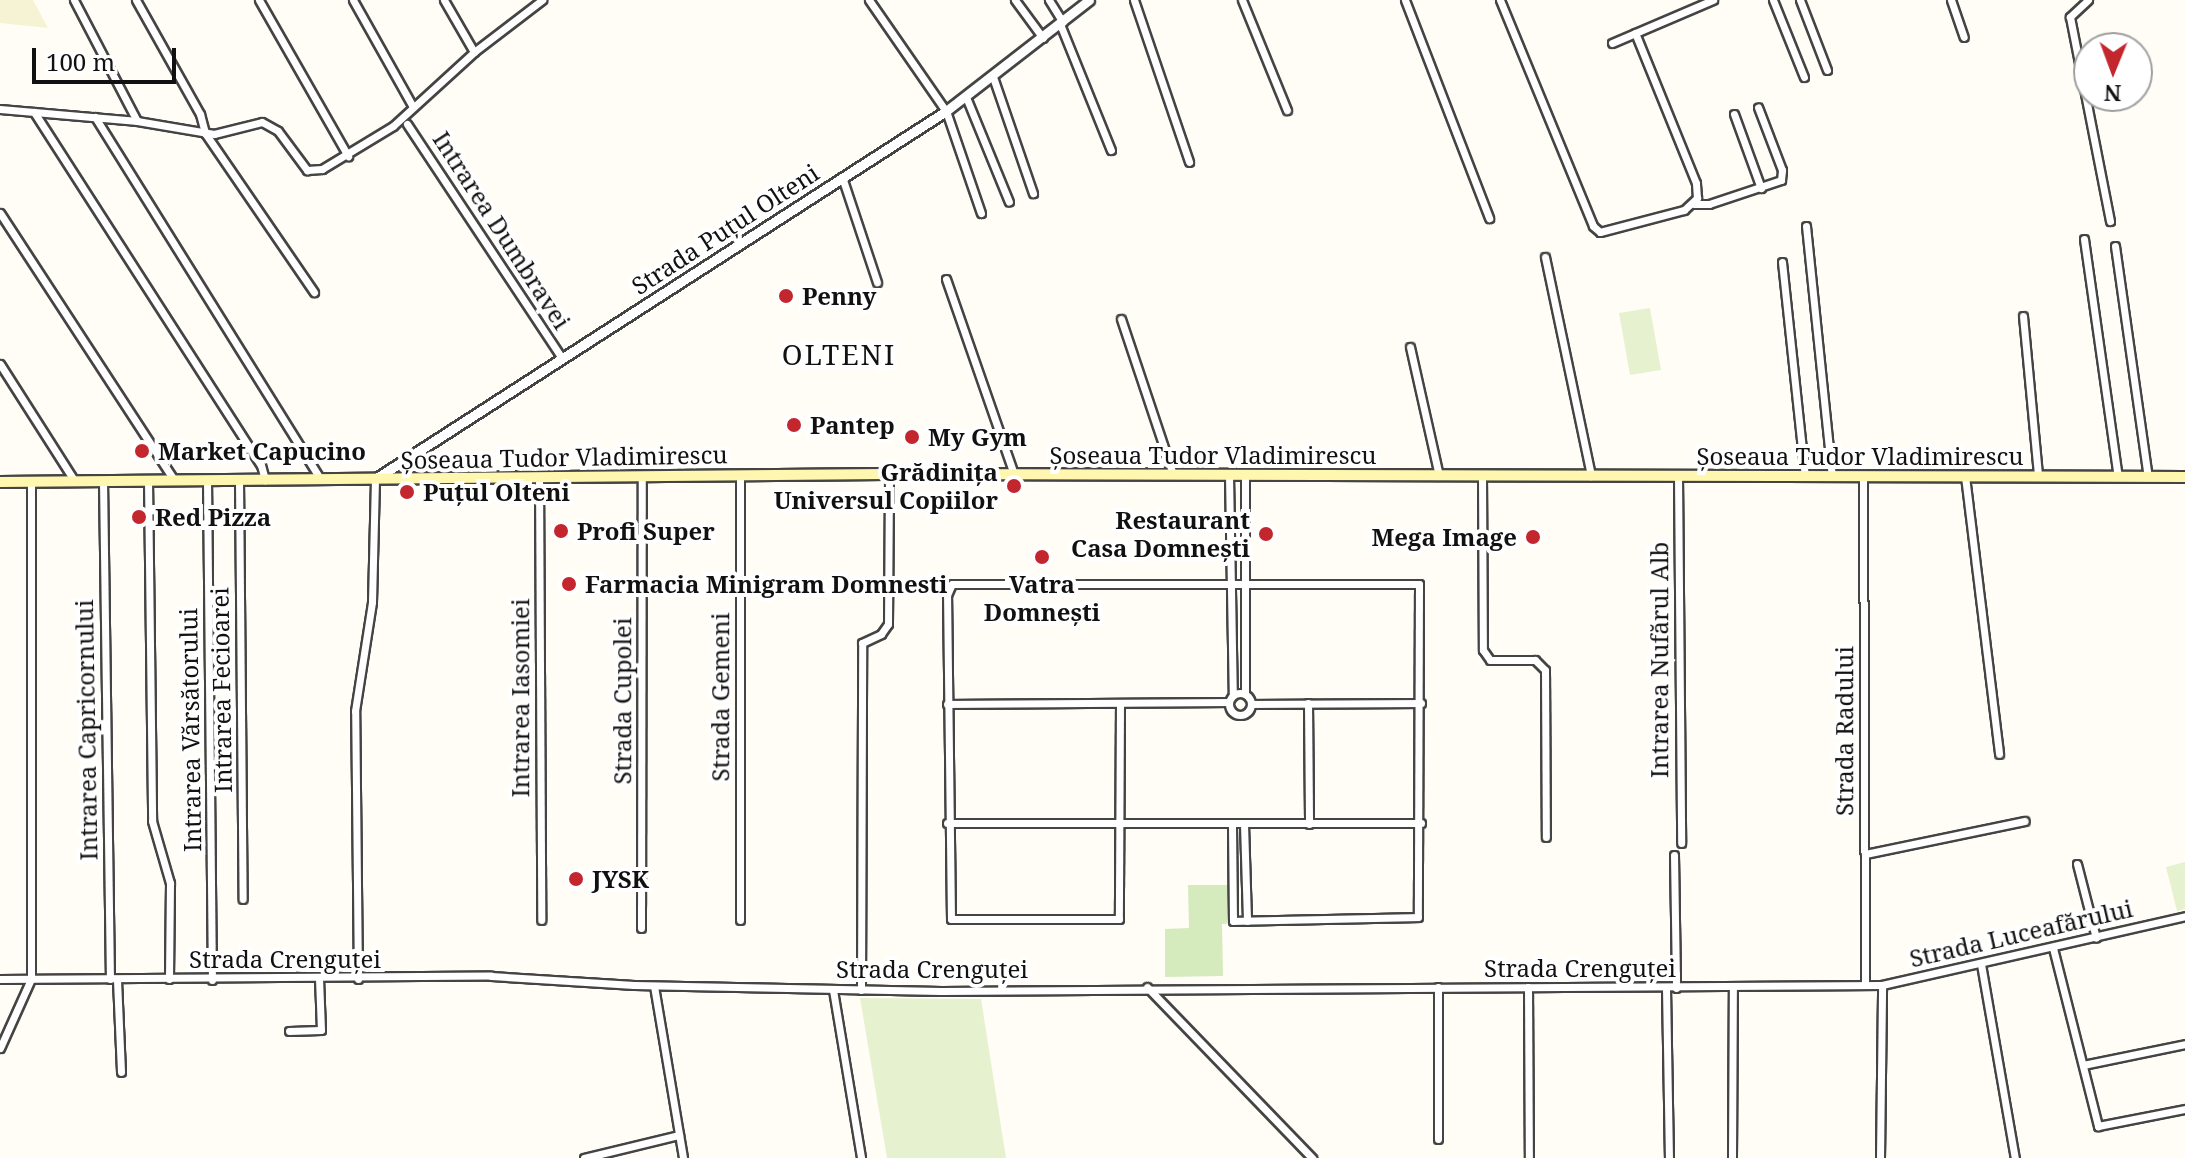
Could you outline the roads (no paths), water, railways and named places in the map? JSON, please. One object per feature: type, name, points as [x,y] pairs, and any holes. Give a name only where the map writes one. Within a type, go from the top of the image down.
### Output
[{"type":"main road","name":"Șoseaua Tudor Vladimirescu","points":[[0,482],[740,474],[2185,477]]},
{"type":"street","points":[[74,0],[137,121]]},
{"type":"street","points":[[136,0],[200,114],[205,133],[314,292]]},
{"type":"street","points":[[259,0],[348,156]]},
{"type":"street","points":[[353,0],[413,107]]},
{"type":"street","points":[[444,0],[474,52]]},
{"type":"street","points":[[0,109],[137,121],[221,134],[262,122],[278,131],[307,170],[322,169],[348,156],[413,107],[474,52],[542,0]]},
{"type":"street","points":[[869,0],[946,111],[981,213]]},
{"type":"street","points":[[1015,0],[1043,38]]},
{"type":"street","points":[[1049,0],[1062,23],[1111,150]]},
{"type":"street","name":"Strada Puțul Olteni","points":[[375,479],[946,111],[1089,0]]},
{"type":"street","points":[[1134,0],[1189,162]]},
{"type":"street","points":[[1242,0],[1287,110]]},
{"type":"street","points":[[1405,0],[1489,218]]},
{"type":"street","points":[[1500,0],[1596,230],[1605,232],[1694,204],[1761,188],[1784,176],[1758,107]]},
{"type":"street","points":[[1773,0],[1804,77]]},
{"type":"street","points":[[1800,0],[1827,70]]},
{"type":"street","points":[[1951,0],[1964,37]]},
{"type":"street","points":[[2088,0],[2070,17],[2110,221]]},
{"type":"street","points":[[1612,43],[1707,1]]},
{"type":"street","points":[[1635,33],[1696,183],[1694,204]]},
{"type":"street","points":[[993,77],[1033,193]]},
{"type":"street","points":[[966,97],[1009,202]]},
{"type":"street","points":[[34,112],[261,465],[265,480]]},
{"type":"street","points":[[1734,114],[1761,188]]},
{"type":"street","points":[[95,117],[320,479]]},
{"type":"street","name":"Intrarea Dumbravei","points":[[407,124],[562,358]]},
{"type":"street","points":[[842,177],[877,282]]},
{"type":"street","points":[[0,213],[174,480]]},
{"type":"street","points":[[1806,226],[1832,476]]},
{"type":"street","points":[[2084,239],[2118,477]]},
{"type":"street","points":[[2115,246],[2148,477]]},
{"type":"street","points":[[1545,257],[1591,476]]},
{"type":"street","points":[[1782,262],[1805,476]]},
{"type":"street","points":[[946,279],[1014,474]]},
{"type":"street","points":[[2023,316],[2038,476]]},
{"type":"street","points":[[1121,319],[1173,474]]},
{"type":"street","points":[[1410,347],[1439,476]]},
{"type":"street","points":[[0,364],[74,480]]},
{"type":"street","name":"Strada Gemeni","points":[[740,474],[740,920]]},
{"type":"street","points":[[861,990],[862,643],[881,634],[888,624],[889,474]]},
{"type":"street","name":"Strada Cupolei","points":[[641,928],[642,475]]},
{"type":"street","points":[[1229,475],[1231,698],[1239,715],[1251,704],[1421,703]]},
{"type":"street","points":[[1245,475],[1245,694],[1251,704]]},
{"type":"street","name":"Intrarea Iasomiei","points":[[539,476],[541,920]]},
{"type":"street","points":[[1482,476],[1483,650],[1490,660],[1535,660],[1545,670],[1546,837]]},
{"type":"street","name":"Intrarea Nufărul Alb","points":[[1678,476],[1681,843]]},
{"type":"street","name":"Strada Radului","points":[[1863,476],[1865,985]]},
{"type":"street","points":[[1965,476],[1999,754]]},
{"type":"street","points":[[358,979],[355,711],[372,602],[375,479]]},
{"type":"street","name":"Intrarea Capricornului","points":[[103,480],[114,980],[121,1072]]},
{"type":"street","points":[[148,480],[152,821],[170,883],[169,979]]},
{"type":"street","name":"Intrarea Vărsătorului","points":[[207,480],[212,980]]},
{"type":"street","name":"Intrarea Fecioarei","points":[[239,480],[243,899]]},
{"type":"street","points":[[0,1048],[31,979],[31,482]]},
{"type":"street","points":[[1120,704],[1120,916],[1111,922],[951,919],[947,823],[947,595],[952,584],[1416,582],[1421,703],[1418,917],[1233,921],[1232,824]]},
{"type":"street","points":[[1231,637],[1246,637]]},
{"type":"street","points":[[947,704],[1120,704],[1231,698],[1245,694]]},
{"type":"street","points":[[1308,703],[1309,824]]},
{"type":"street","points":[[1865,854],[2025,821]]},
{"type":"street","points":[[947,823],[1421,823]]},
{"type":"street","points":[[1244,824],[1247,921]]},
{"type":"street","points":[[1674,855],[1676,988]]},
{"type":"street","points":[[2077,864],[2096,938]]},
{"type":"street","name":"Strada Luceafărului","points":[[1865,985],[1882,985],[1981,964],[2185,916]]},
{"type":"street","points":[[2053,948],[2098,1126],[2185,1109]]},
{"type":"street","points":[[1981,964],[2015,1158]]},
{"type":"street","name":"Strada Crenguței","points":[[0,979],[491,976],[654,986],[833,990],[1865,985]]},
{"type":"street","points":[[289,1031],[321,1030],[319,979]]},
{"type":"street","points":[[1880,1158],[1882,985]]},
{"type":"street","points":[[654,986],[683,1158]]},
{"type":"street","points":[[1146,987],[1312,1158]]},
{"type":"street","points":[[1438,987],[1438,1139]]},
{"type":"street","points":[[1528,987],[1529,1158]]},
{"type":"street","points":[[1732,1158],[1733,987]]},
{"type":"street","points":[[1666,988],[1669,1158]]},
{"type":"street","points":[[833,990],[861,1158]]},
{"type":"street","points":[[2083,1065],[2185,1044]]},
{"type":"street","points":[[584,1158],[679,1135]]},
{"type":"place","name":"Penny","points":[[786,296]]},
{"type":"place","name":"Pantep","points":[[794,425]]},
{"type":"place","name":"My Gym","points":[[912,437]]},
{"type":"place","name":"Market Capucino","points":[[142,451]]},
{"type":"place","name":"Grădinița Universul Copiilor","points":[[1014,486]]},
{"type":"place","name":"Puțul Olteni","points":[[407,492]]},
{"type":"place","name":"Red Pizza","points":[[139,517]]},
{"type":"place","name":"Profi Super","points":[[561,531]]},
{"type":"place","name":"Restaurant Casa Domnești","points":[[1266,534]]},
{"type":"place","name":"Mega Image","points":[[1533,537]]},
{"type":"place","name":"Vatra Domnești","points":[[1042,557]]},
{"type":"place","name":"Farmacia Minigram Domnesti","points":[[569,584]]},
{"type":"place","name":"JYSK","points":[[576,879]]},
{"type":"district","name":"OLTENI","points":[[839,354]]}]
